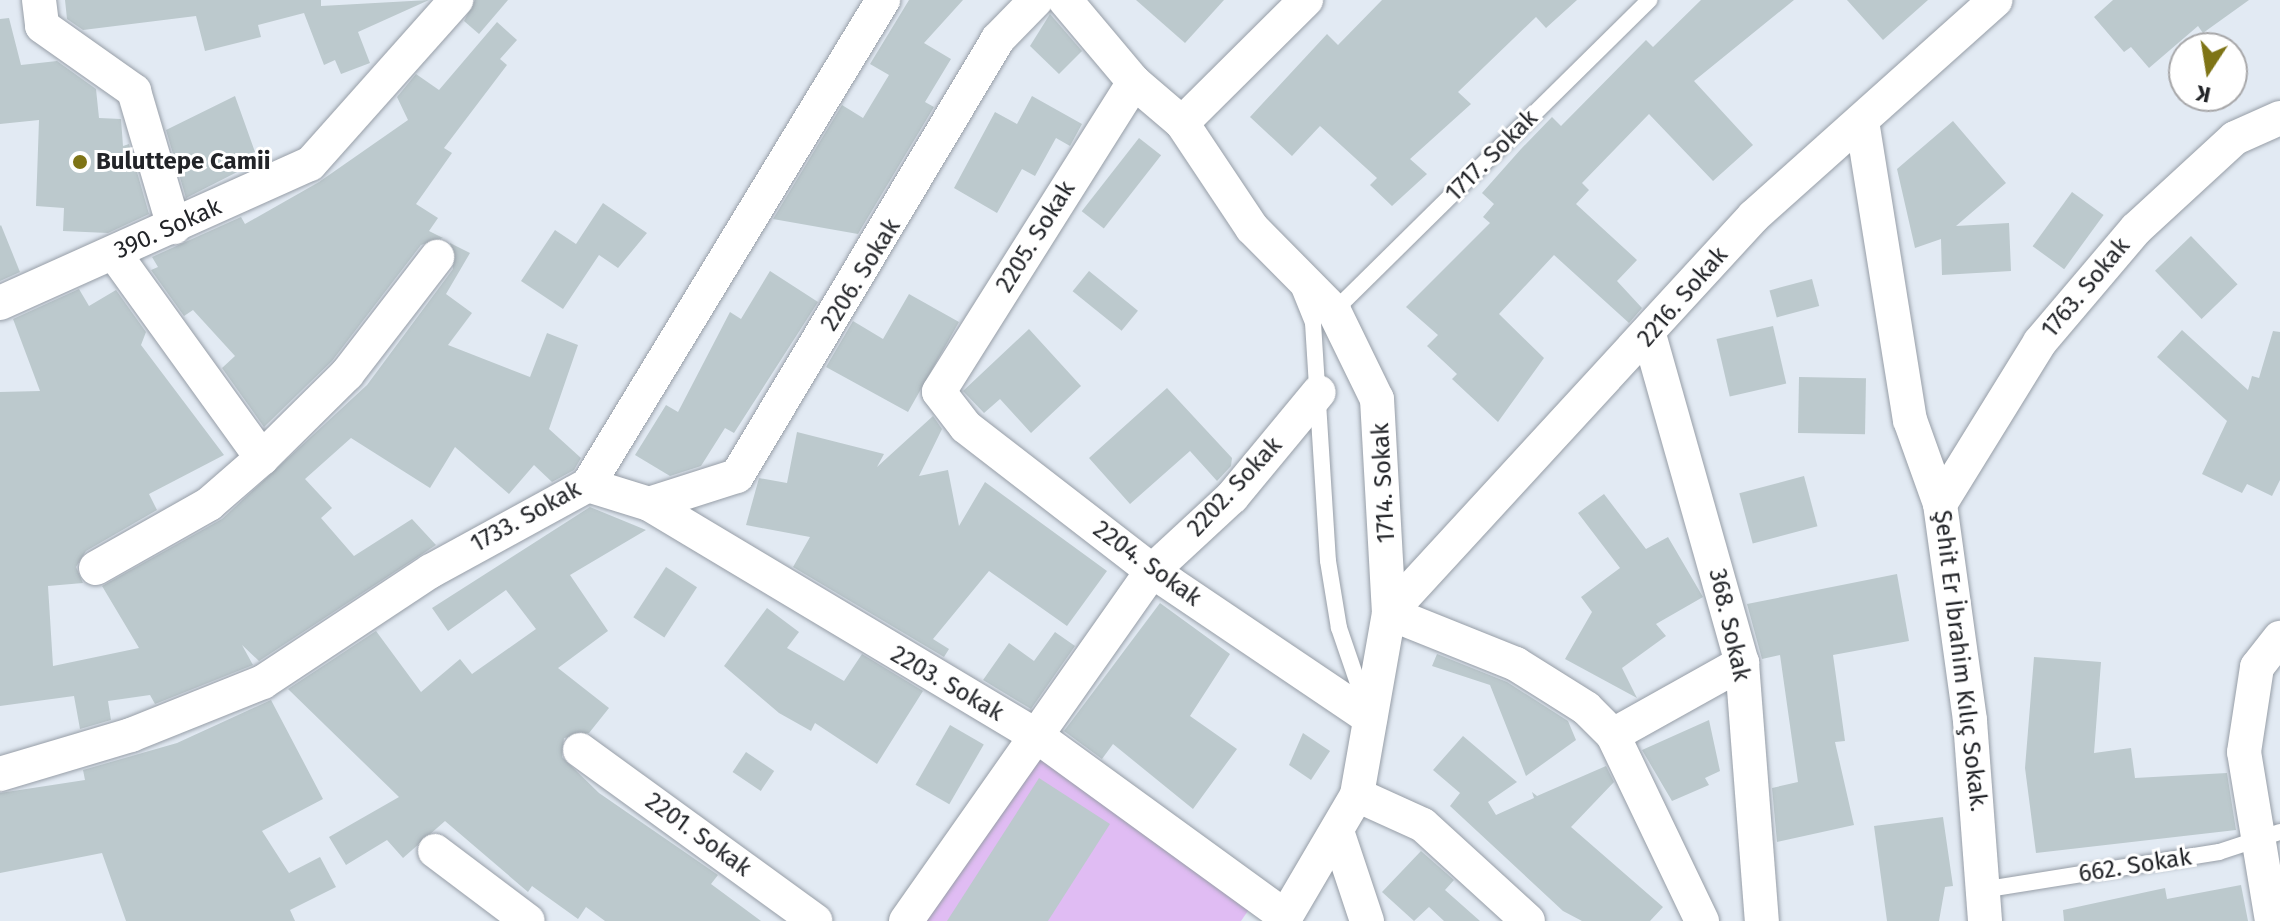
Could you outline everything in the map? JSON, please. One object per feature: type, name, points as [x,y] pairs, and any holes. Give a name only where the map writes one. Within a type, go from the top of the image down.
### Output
[{"type":"street","points":[[39,0],[42,26],[134,91],[174,227]]},
{"type":"street","name":"390. Sokak","points":[[0,303],[310,164],[456,0]]},
{"type":"street","name":"1733. Sokak","points":[[0,774],[131,735],[263,682],[431,571],[588,485],[883,0]]},
{"type":"street","name":"2206. Sokak","points":[[649,504],[737,476],[998,39],[1036,0]]},
{"type":"street","name":"1714. Sokak","points":[[1065,0],[1134,82],[1182,123],[1293,276],[1334,311],[1377,399],[1389,613],[1357,795],[1339,837],[1284,919]]},
{"type":"street","points":[[1182,123],[1306,0]]},
{"type":"street","name":"2216. Sokak","points":[[1389,613],[1650,338],[1754,216],[1996,0]]},
{"type":"street","name":"2205. Sokak","points":[[939,392],[1134,82]]},
{"type":"street","name":"1763. Sokak","points":[[1940,504],[2040,342],[2136,229],[2235,138],[2280,118]]},
{"type":"street","name":"Şehit Er İbrahim Kılıç Sokak.","points":[[1862,121],[1910,420],[1940,504],[1986,905]]},
{"type":"street","points":[[114,253],[262,458]]},
{"type":"street","points":[[96,568],[209,504],[262,458],[347,374],[437,257]]},
{"type":"street","name":"368. Sokak","points":[[1650,338],[1742,663],[1762,921]]},
{"type":"street","name":"2204. Sokak","points":[[939,392],[966,427],[1152,571],[1370,718]]},
{"type":"street","name":"2202. Sokak","points":[[906,921],[1034,734],[1152,571],[1232,497],[1319,392]]},
{"type":"street","name":"2203. Sokak","points":[[588,485],[649,504],[1034,734],[1284,919]]},
{"type":"street","points":[[1389,613],[1516,664],[1586,708],[1613,735],[1702,921]]},
{"type":"street","points":[[2272,921],[2270,835],[2244,752],[2257,667],[2280,638]]},
{"type":"street","points":[[1613,735],[1742,663]]},
{"type":"street","name":"2201. Sokak","points":[[580,750],[815,921]]},
{"type":"street","points":[[1357,795],[1423,825],[1528,921]]},
{"type":"street","points":[[1339,837],[1367,921]]},
{"type":"street","points":[[435,851],[528,921]]},
{"type":"lane","name":"1717. Sokak","points":[[1334,311],[1649,0]]},
{"type":"lane","name":"1714. Sokak","points":[[1293,276],[1313,323],[1328,561],[1339,628],[1370,718]]},
{"type":"lane","name":"662. Sokak","points":[[1986,905],[2219,852],[2270,835]]},
{"type":"shaded area","points":[[1039,754],[1254,902],[1241,921],[923,921]]},
{"type":"building","points":[[65,0],[321,0],[321,6],[429,0],[358,32],[370,63],[341,74],[335,60],[324,65],[304,13],[258,25],[261,37],[205,51],[196,16],[83,30],[67,19]]},
{"type":"building","points":[[475,0],[508,0],[479,34],[464,21]]},
{"type":"building","points":[[909,0],[963,0],[924,43],[951,59],[925,102],[934,107],[858,234],[773,219],[842,105],[863,118],[889,75],[870,64]]},
{"type":"building","points":[[1136,0],[1224,0],[1185,43]]},
{"type":"building","points":[[1382,0],[1577,0],[1546,28],[1536,17],[1458,92],[1471,104],[1410,159],[1427,174],[1392,206],[1370,185],[1377,178],[1320,126],[1292,156],[1250,117],[1327,34],[1338,45]]},
{"type":"building","points":[[1701,0],[1794,0],[1694,81],[1753,145],[1713,181],[1649,114],[1582,183],[1589,190],[1576,204],[1637,260],[1617,281],[1642,308],[1629,323],[1554,255],[1499,314],[1544,358],[1498,422],[1452,379],[1457,374],[1427,346],[1438,335],[1406,307],[1490,223],[1483,217],[1494,204],[1482,193],[1521,149],[1552,117],[1561,126],[1646,40],[1653,47]]},
{"type":"building","points":[[1847,0],[1928,0],[1883,40]]},
{"type":"building","points":[[2113,0],[2249,0],[2204,32],[2198,26],[2191,32],[2168,32],[2168,52],[2149,68],[2131,47],[2124,52],[2094,17]]},
{"type":"building","points":[[1050,14],[1082,51],[1059,74],[1030,46]]},
{"type":"building","points":[[9,18],[21,65],[57,61],[96,89],[99,118],[121,119],[123,146],[129,144],[149,214],[108,233],[63,231],[64,208],[36,206],[39,120],[0,124],[0,19]]},
{"type":"building","points":[[497,22],[517,40],[500,59],[507,65],[444,148],[452,153],[416,204],[438,218],[429,231],[443,238],[421,245],[332,361],[264,427],[222,368],[235,356],[193,310],[184,316],[151,270],[158,267],[152,257],[241,217],[245,224],[319,182],[408,120],[397,97],[416,74],[439,90]]},
{"type":"building","points":[[235,96],[255,152],[243,156],[247,167],[186,198],[166,130]]},
{"type":"building","points":[[1032,96],[1082,124],[1070,146],[1056,138],[1035,176],[1022,169],[997,213],[954,188],[995,112],[1017,124]]},
{"type":"building","points":[[1953,121],[2006,183],[1956,226],[2009,223],[2011,271],[1942,275],[1941,239],[1915,248],[1897,169]]},
{"type":"building","points":[[1139,138],[1161,155],[1104,229],[1082,211]]},
{"type":"building","points":[[2072,192],[2104,215],[2064,269],[2033,246]]},
{"type":"building","points":[[603,203],[647,233],[618,268],[599,255],[563,309],[521,281],[555,230],[576,244]]},
{"type":"building","points":[[0,226],[20,272],[0,281]]},
{"type":"building","points":[[2191,236],[2238,284],[2202,319],[2155,271]]},
{"type":"building","points":[[450,243],[470,253],[446,294],[472,313],[448,345],[530,377],[547,333],[578,345],[549,429],[581,458],[574,470],[552,482],[534,465],[509,494],[455,447],[430,488],[351,438],[305,479],[332,508],[321,518],[354,556],[412,519],[436,545],[259,661],[242,645],[253,665],[155,704],[150,695],[108,701],[111,720],[80,729],[74,696],[0,706],[0,392],[40,391],[13,319],[79,289],[89,306],[116,290],[146,332],[141,345],[224,455],[149,494],[157,510],[86,551],[76,567],[83,583],[48,586],[53,666],[139,648],[102,586],[222,519],[367,385],[453,269]]},
{"type":"building","points":[[770,271],[818,302],[734,433],[725,428],[701,466],[670,476],[635,455],[666,405],[678,412],[730,312],[741,319]]},
{"type":"building","points":[[1089,271],[1138,311],[1122,331],[1073,291]]},
{"type":"building","points":[[1812,279],[1819,306],[1777,317],[1769,290]]},
{"type":"building","points":[[909,294],[959,322],[908,412],[826,367],[853,321],[883,339]]},
{"type":"building","points":[[1773,326],[1786,383],[1730,397],[1716,339]]},
{"type":"building","points":[[1029,329],[1081,386],[1031,433],[1000,399],[984,413],[963,391]]},
{"type":"building","points":[[2182,330],[2248,390],[2252,376],[2259,378],[2273,331],[2280,332],[2280,480],[2272,496],[2247,484],[2242,493],[2202,474],[2227,421],[2157,357]]},
{"type":"building","points":[[1799,377],[1866,378],[1865,434],[1798,433]]},
{"type":"building","points":[[1167,388],[1232,458],[1231,466],[1217,481],[1190,451],[1130,504],[1089,458]]},
{"type":"building","points":[[933,416],[942,429],[919,476],[948,470],[959,526],[985,482],[1107,571],[1067,626],[989,571],[933,639],[949,649],[944,657],[793,567],[810,537],[746,525],[759,478],[787,483],[797,432],[884,454],[877,467]]},
{"type":"building","points":[[1804,476],[1817,526],[1753,544],[1739,493]]},
{"type":"building","points":[[1604,494],[1646,549],[1668,537],[1703,597],[1656,624],[1666,636],[1622,668],[1637,698],[1565,659],[1592,612],[1581,597],[1620,568],[1578,513]]},
{"type":"building","points":[[590,507],[646,530],[570,575],[608,631],[558,668],[609,708],[589,733],[564,738],[562,757],[599,793],[718,875],[711,884],[761,921],[605,921],[586,907],[578,919],[532,886],[528,892],[445,821],[403,858],[387,840],[346,865],[329,837],[399,797],[288,689],[376,631],[421,692],[460,659],[472,674],[536,629],[506,590],[448,631],[432,608]]},
{"type":"building","points":[[666,567],[697,587],[664,637],[633,617]]},
{"type":"building","points":[[1897,574],[1909,641],[1833,655],[1845,741],[1835,742],[1854,825],[1777,842],[1772,788],[1798,782],[1780,655],[1762,659],[1747,604]]},
{"type":"building","points":[[1160,603],[1230,654],[1190,716],[1237,749],[1193,809],[1113,744],[1102,759],[1064,731]]},
{"type":"building","points":[[767,608],[799,632],[787,648],[844,681],[862,654],[923,691],[877,764],[815,723],[811,731],[779,713],[724,666]]},
{"type":"building","points":[[1055,632],[1075,646],[1031,709],[983,680],[1009,643],[1034,661]]},
{"type":"building","points":[[1437,654],[1507,682],[1568,721],[1576,740],[1526,776],[1490,685],[1432,666]]},
{"type":"building","points":[[2034,657],[2101,662],[2094,753],[2131,748],[2135,778],[2227,773],[2236,830],[2036,853],[2025,768]]},
{"type":"building","points":[[271,700],[323,799],[262,831],[289,873],[320,857],[336,887],[290,910],[295,921],[126,921],[102,853],[0,873],[0,793],[85,780],[83,770],[177,743]]},
{"type":"building","points":[[1709,720],[1720,771],[1705,778],[1709,785],[1672,801],[1642,750]]},
{"type":"building","points":[[950,725],[984,744],[949,804],[916,785]]},
{"type":"building","points":[[1303,733],[1330,751],[1311,780],[1289,765]]},
{"type":"building","points":[[1463,736],[1517,782],[1488,802],[1496,815],[1534,798],[1532,792],[1537,796],[1606,766],[1614,782],[1571,827],[1663,907],[1650,921],[1582,921],[1563,911],[1450,806],[1460,793],[1433,770]]},
{"type":"building","points":[[746,752],[774,771],[761,791],[733,772]]},
{"type":"building","points":[[1039,778],[1110,824],[1048,921],[947,921]]},
{"type":"building","points":[[1943,817],[1953,886],[1945,887],[1939,921],[1887,921],[1874,826]]},
{"type":"building","points":[[1421,851],[1454,880],[1445,890],[1480,921],[1444,921],[1429,907],[1414,921],[1382,892]]},
{"type":"building","points":[[2241,885],[2248,921],[2064,921],[2063,910],[2165,888],[2167,899]]},
{"type":"place","name":"Buluttepe Camii","points":[[80,162]]}]
